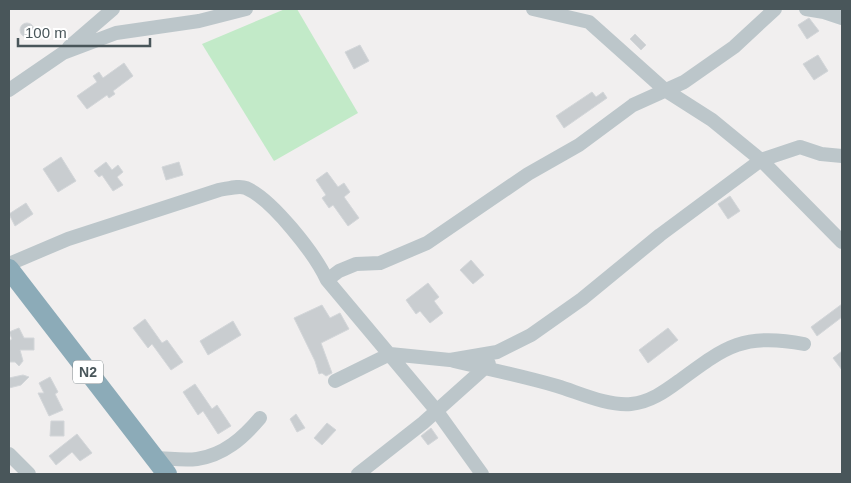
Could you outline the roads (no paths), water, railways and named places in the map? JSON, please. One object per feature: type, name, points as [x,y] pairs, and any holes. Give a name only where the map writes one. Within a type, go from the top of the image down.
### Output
[{"type":"highway","name":"N2","points":[[9,270],[167,474]]},
{"type":"street","points":[[9,90],[63,53],[113,9]]},
{"type":"street","points":[[63,53],[116,33],[199,21],[246,9]]},
{"type":"street","points":[[533,9],[589,22],[665,90],[712,120],[761,160],[842,242]]},
{"type":"street","points":[[327,280],[356,264],[380,263],[427,243],[528,174],[579,144],[633,105],[684,82],[734,47],[774,9]]},
{"type":"street","points":[[806,9],[842,18]]},
{"type":"street","points":[[450,360],[497,352],[531,335],[582,299],[660,235],[761,160],[800,147],[821,154],[842,156]]},
{"type":"street","points":[[9,264],[68,240],[219,190],[244,187],[266,200],[318,261],[327,280],[436,410],[482,474]]},
{"type":"street","points":[[335,381],[390,354],[450,360],[486,368],[593,398],[630,404],[660,395],[725,348],[781,339],[804,344]]},
{"type":"street","points":[[358,474],[486,368],[497,352]]},
{"type":"street","points":[[154,458],[196,460],[222,451],[241,439],[260,418]]},
{"type":"street","points":[[9,454],[29,474]]}]
